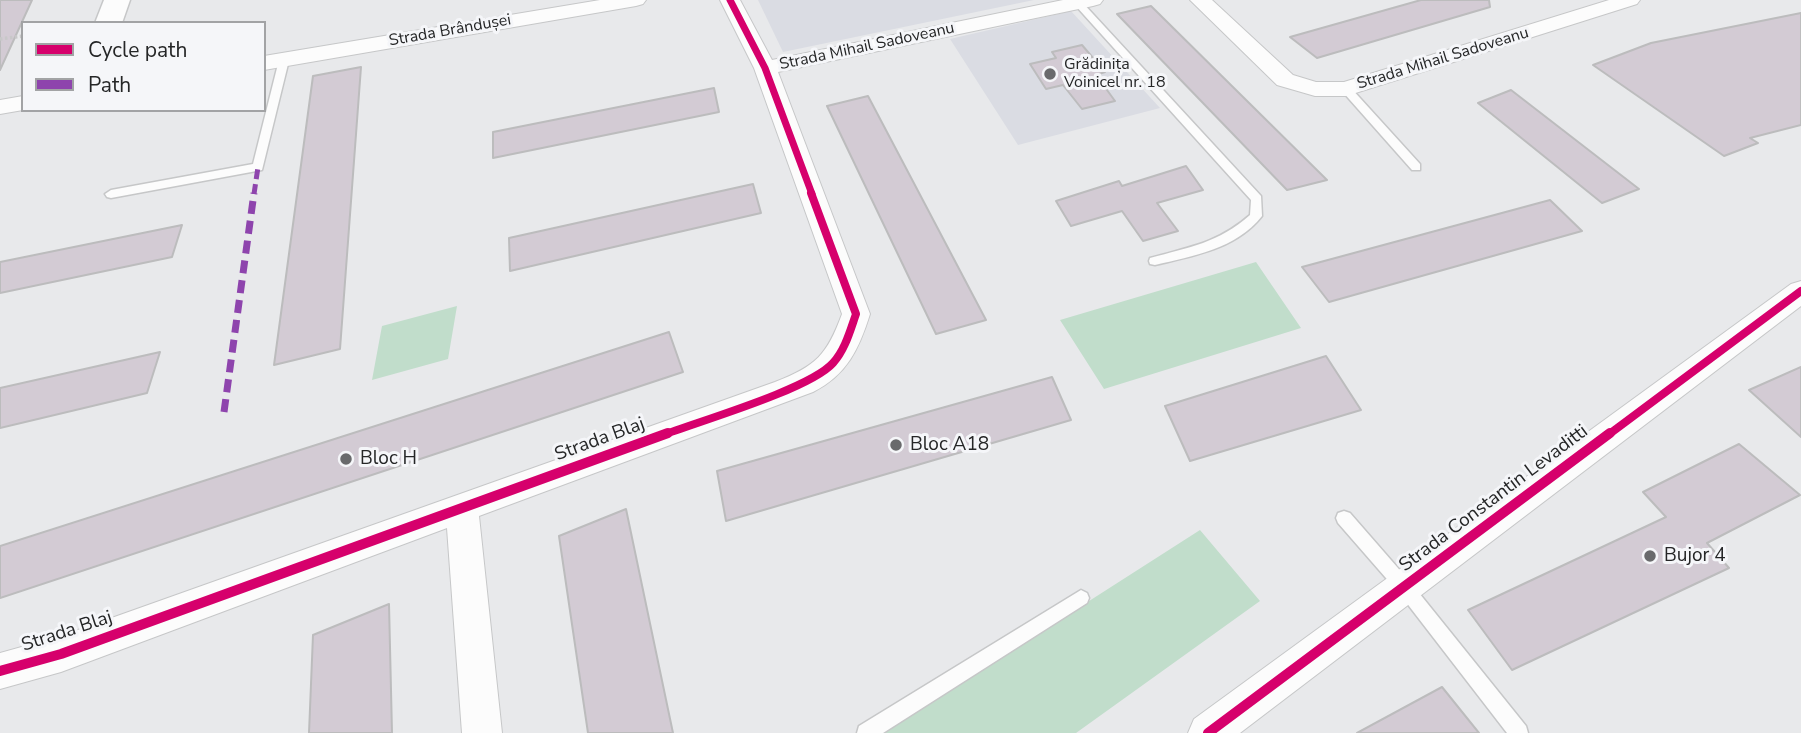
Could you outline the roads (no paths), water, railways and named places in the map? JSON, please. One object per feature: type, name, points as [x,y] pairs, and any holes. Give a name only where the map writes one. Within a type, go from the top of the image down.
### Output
[{"type":"street","points":[[109,21],[117,0]]},
{"type":"street","name":"Strada Brândușei","points":[[274,61],[636,0]]},
{"type":"street","name":"Strada Blaj","points":[[0,671],[61,654],[807,383],[817,379],[834,365],[846,345],[856,314],[765,68],[730,0]]},
{"type":"street","name":"Strada Mihail Sadoveanu","points":[[1200,0],[1285,80],[1315,89],[1346,89],[1630,0]]},
{"type":"street","name":"Strada Mihail Sadoveanu","points":[[765,68],[1085,2]]},
{"type":"street","points":[[0,107],[21,103]]},
{"type":"street","name":"Strada Constantin Levaditti","points":[[1208,733],[1801,291]]},
{"type":"street","points":[[462,509],[482,733]]},
{"type":"lane","points":[[1085,2],[1257,199],[1256,216],[1243,229],[1217,246],[1155,261]]},
{"type":"lane","points":[[111,194],[258,167],[274,61]]},
{"type":"lane","points":[[1346,89],[1416,167]]},
{"type":"lane","points":[[1344,518],[1405,588],[1519,733]]},
{"type":"lane","points":[[866,733],[1081,598]]},
{"type":"place","name":"Grădinița Voinicel nr. 18","points":[[1050,74]]},
{"type":"place","name":"Bloc A18","points":[[896,445]]},
{"type":"place","name":"Bloc H","points":[[346,459]]},
{"type":"place","name":"Bujor 4","points":[[1650,556]]}]
